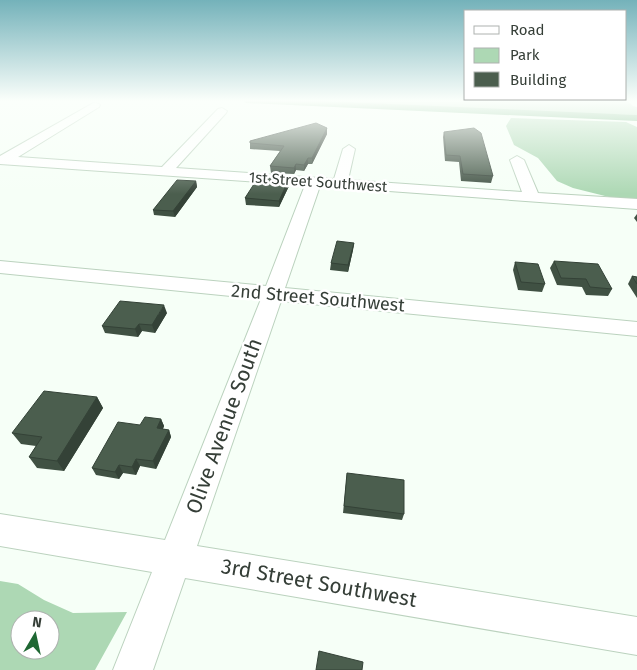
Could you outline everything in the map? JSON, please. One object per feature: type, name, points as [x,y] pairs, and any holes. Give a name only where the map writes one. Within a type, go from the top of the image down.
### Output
[{"type":"street","points":[[2,160],[51,131]]},
{"type":"street","points":[[165,172],[203,131]]},
{"type":"street","name":"Olive Avenue South","points":[[133,670],[273,294],[327,183],[350,149]]},
{"type":"street","name":"1st Street Southwest","points":[[2,160],[637,204]]},
{"type":"street","points":[[517,160],[532,197]]},
{"type":"street","name":"2nd Street Southwest","points":[[0,267],[637,328]]},
{"type":"street","name":"3rd Street Southwest","points":[[0,530],[637,636]]},
{"type":"green space","points":[[508,131],[637,131],[637,204],[573,188],[557,181],[538,158],[514,145]]},
{"type":"green space","points":[[0,581],[18,584],[44,600],[73,613],[127,612],[95,670],[0,670]]},
{"type":"building","points":[[286,131],[325,131],[312,158],[308,158],[304,165],[296,164],[294,168],[270,166],[284,146],[250,143],[250,141]]},
{"type":"building","points":[[479,131],[481,133],[493,176],[463,174],[460,156],[446,155],[444,132]]},
{"type":"building","points":[[263,178],[289,179],[279,201],[245,198],[254,184],[258,184]]},
{"type":"building","points":[[177,180],[196,181],[173,211],[153,210]]},
{"type":"building","points":[[337,241],[354,243],[348,265],[331,263]]},
{"type":"building","points":[[554,261],[598,264],[612,289],[590,287],[586,279],[561,278]]},
{"type":"building","points":[[515,262],[538,264],[545,284],[521,282]]},
{"type":"building","points":[[632,276],[637,277],[637,284]]},
{"type":"building","points":[[120,301],[164,305],[152,325],[139,324],[135,329],[102,326]]},
{"type":"building","points":[[44,391],[97,397],[57,461],[29,457],[42,437],[12,433]]},
{"type":"building","points":[[145,417],[161,419],[157,428],[169,430],[153,461],[136,459],[132,467],[119,465],[115,472],[92,468],[118,422],[140,425]]},
{"type":"building","points":[[347,473],[404,480],[404,514],[344,506]]},
{"type":"building","points":[[319,651],[363,662],[362,670],[316,670]]}]
